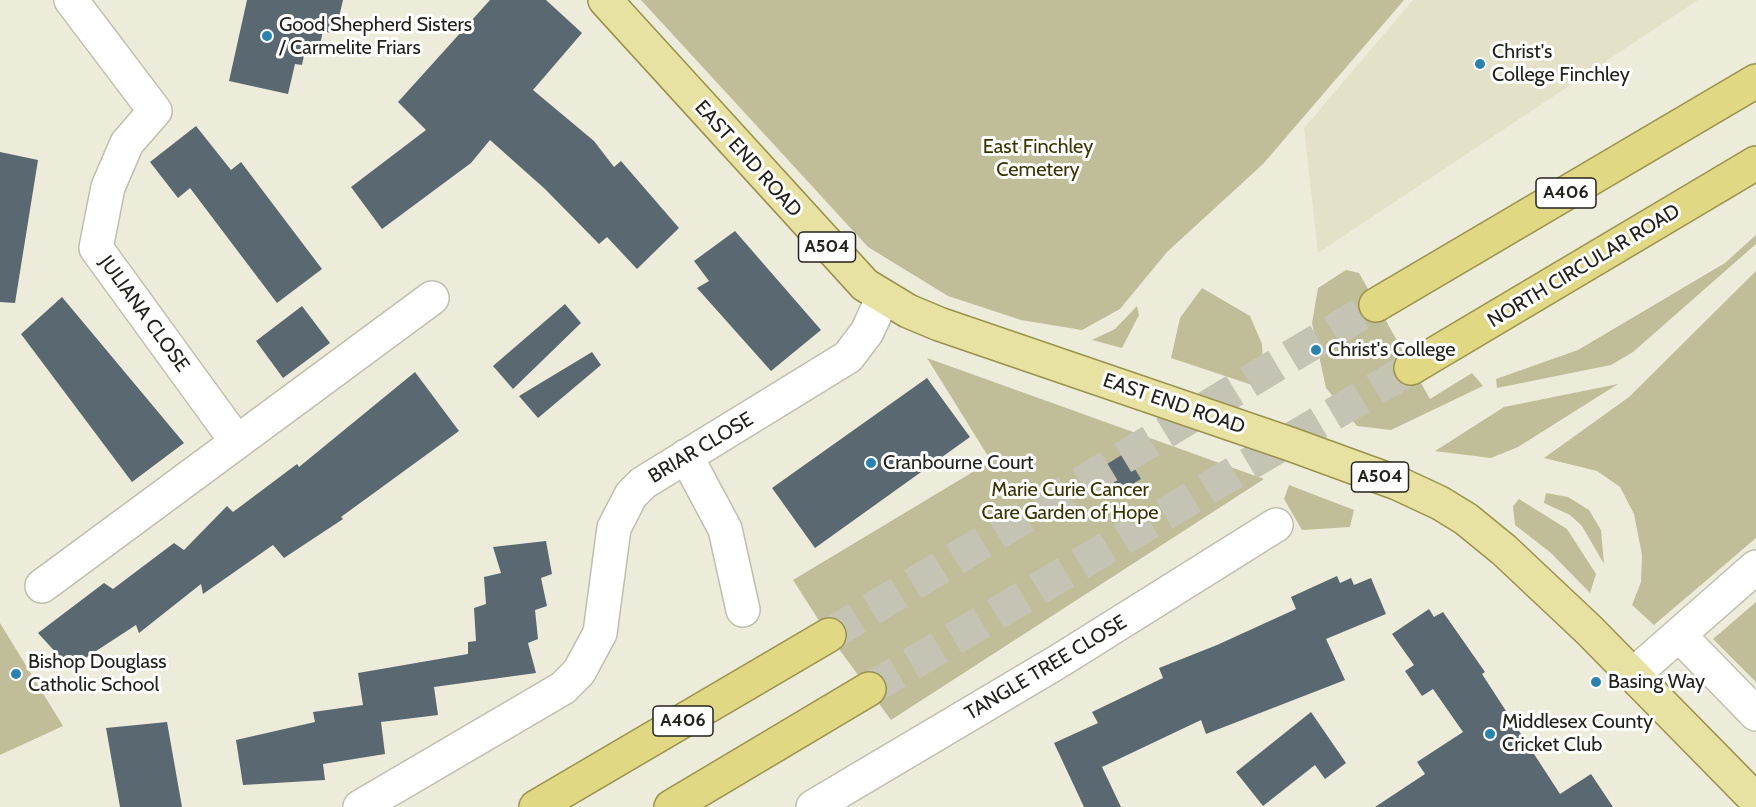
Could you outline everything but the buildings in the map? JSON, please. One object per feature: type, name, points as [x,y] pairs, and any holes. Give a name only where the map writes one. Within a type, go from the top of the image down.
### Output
[{"type":"highway","name":"A406","points":[[1376,305],[1756,81]]},
{"type":"highway","name":"NORTH CIRCULAR ROAD","points":[[1412,368],[1756,163]]},
{"type":"highway","name":"A406","points":[[536,807],[829,634]]},
{"type":"highway","points":[[670,807],[869,689]]},
{"type":"main road","name":"EAST END ROAD","points":[[605,0],[847,269],[883,297],[939,324],[1290,444],[1419,492],[1466,519],[1504,550],[1634,674],[1756,800]]},
{"type":"street","name":"JULIANA CLOSE","points":[[71,0],[155,111],[127,143],[108,187],[96,248],[237,442]]},
{"type":"street","name":"BRIAR CLOSE","points":[[360,807],[563,688],[579,672],[600,633],[614,528],[631,495],[643,483],[848,357],[867,332],[883,297]]},
{"type":"street","points":[[42,586],[432,298]]},
{"type":"street","points":[[686,456],[725,529],[743,610]]},
{"type":"street","name":"TANGLE TREE CLOSE","points":[[831,802],[1276,525]]},
{"type":"street","points":[[1634,674],[1756,567]]},
{"type":"street","points":[[1678,634],[1756,714]]},
{"type":"shaded area","name":"Christ's College Finchley","points":[[1413,0],[1698,0],[1318,253],[1304,128]]},
{"type":"green space","name":"East Finchley Cemetery","points":[[641,0],[1404,0],[1263,164],[1167,252],[1120,309],[1082,330],[1021,320],[948,296],[868,247]]},
{"type":"green space","points":[[1756,235],[1756,244],[1633,352],[1611,365],[1497,388],[1496,379],[1578,350],[1725,263]]},
{"type":"green space","points":[[1346,270],[1359,273],[1430,399],[1472,373],[1483,386],[1391,430],[1357,426],[1326,388],[1312,323],[1318,288]]},
{"type":"green space","points":[[1756,271],[1756,538],[1654,625],[1632,605],[1641,582],[1642,555],[1634,514],[1620,487],[1597,471],[1544,458],[1629,397]]},
{"type":"green space","points":[[1202,288],[1250,316],[1262,344],[1264,389],[1171,358],[1180,318]]},
{"type":"green space","points":[[1137,306],[1139,315],[1122,348],[1092,340],[1115,329]]},
{"type":"green space","name":"Marie Curie Cancer Care Garden of Hope","points":[[927,358],[1264,479],[891,720],[825,630],[793,580],[991,461]]},
{"type":"green space","points":[[1618,384],[1518,447],[1491,458],[1435,451],[1504,407]]},
{"type":"green space","points":[[1289,485],[1354,510],[1350,527],[1302,530],[1284,499]]},
{"type":"green space","points":[[1546,493],[1568,497],[1589,510],[1601,530],[1604,564],[1582,526],[1570,515],[1544,503]]},
{"type":"green space","points":[[1519,499],[1567,529],[1596,574],[1590,593],[1551,553],[1515,525],[1513,506]]},
{"type":"green space","points":[[1756,602],[1756,682],[1713,639]]},
{"type":"green space","name":"Bishop Douglass Catholic School","points":[[0,623],[63,726],[0,755]]},
{"type":"tunnel","points":[[829,635],[1376,305]]},
{"type":"tunnel","points":[[869,689],[1411,368]]},
{"type":"place","name":"Good Shepherd Sisters / Carmelite Friars","points":[[267,36]]},
{"type":"place","name":"Christ's College Finchley","points":[[1480,64]]},
{"type":"place","name":"Christ's College","points":[[1316,350]]},
{"type":"place","name":"Cranbourne Court","points":[[871,463]]},
{"type":"place","name":"Bishop Douglass Catholic School","points":[[16,674]]},
{"type":"place","name":"Basing Way","points":[[1596,682]]},
{"type":"place","name":"Middlesex County Cricket Club","points":[[1490,734]]}]
